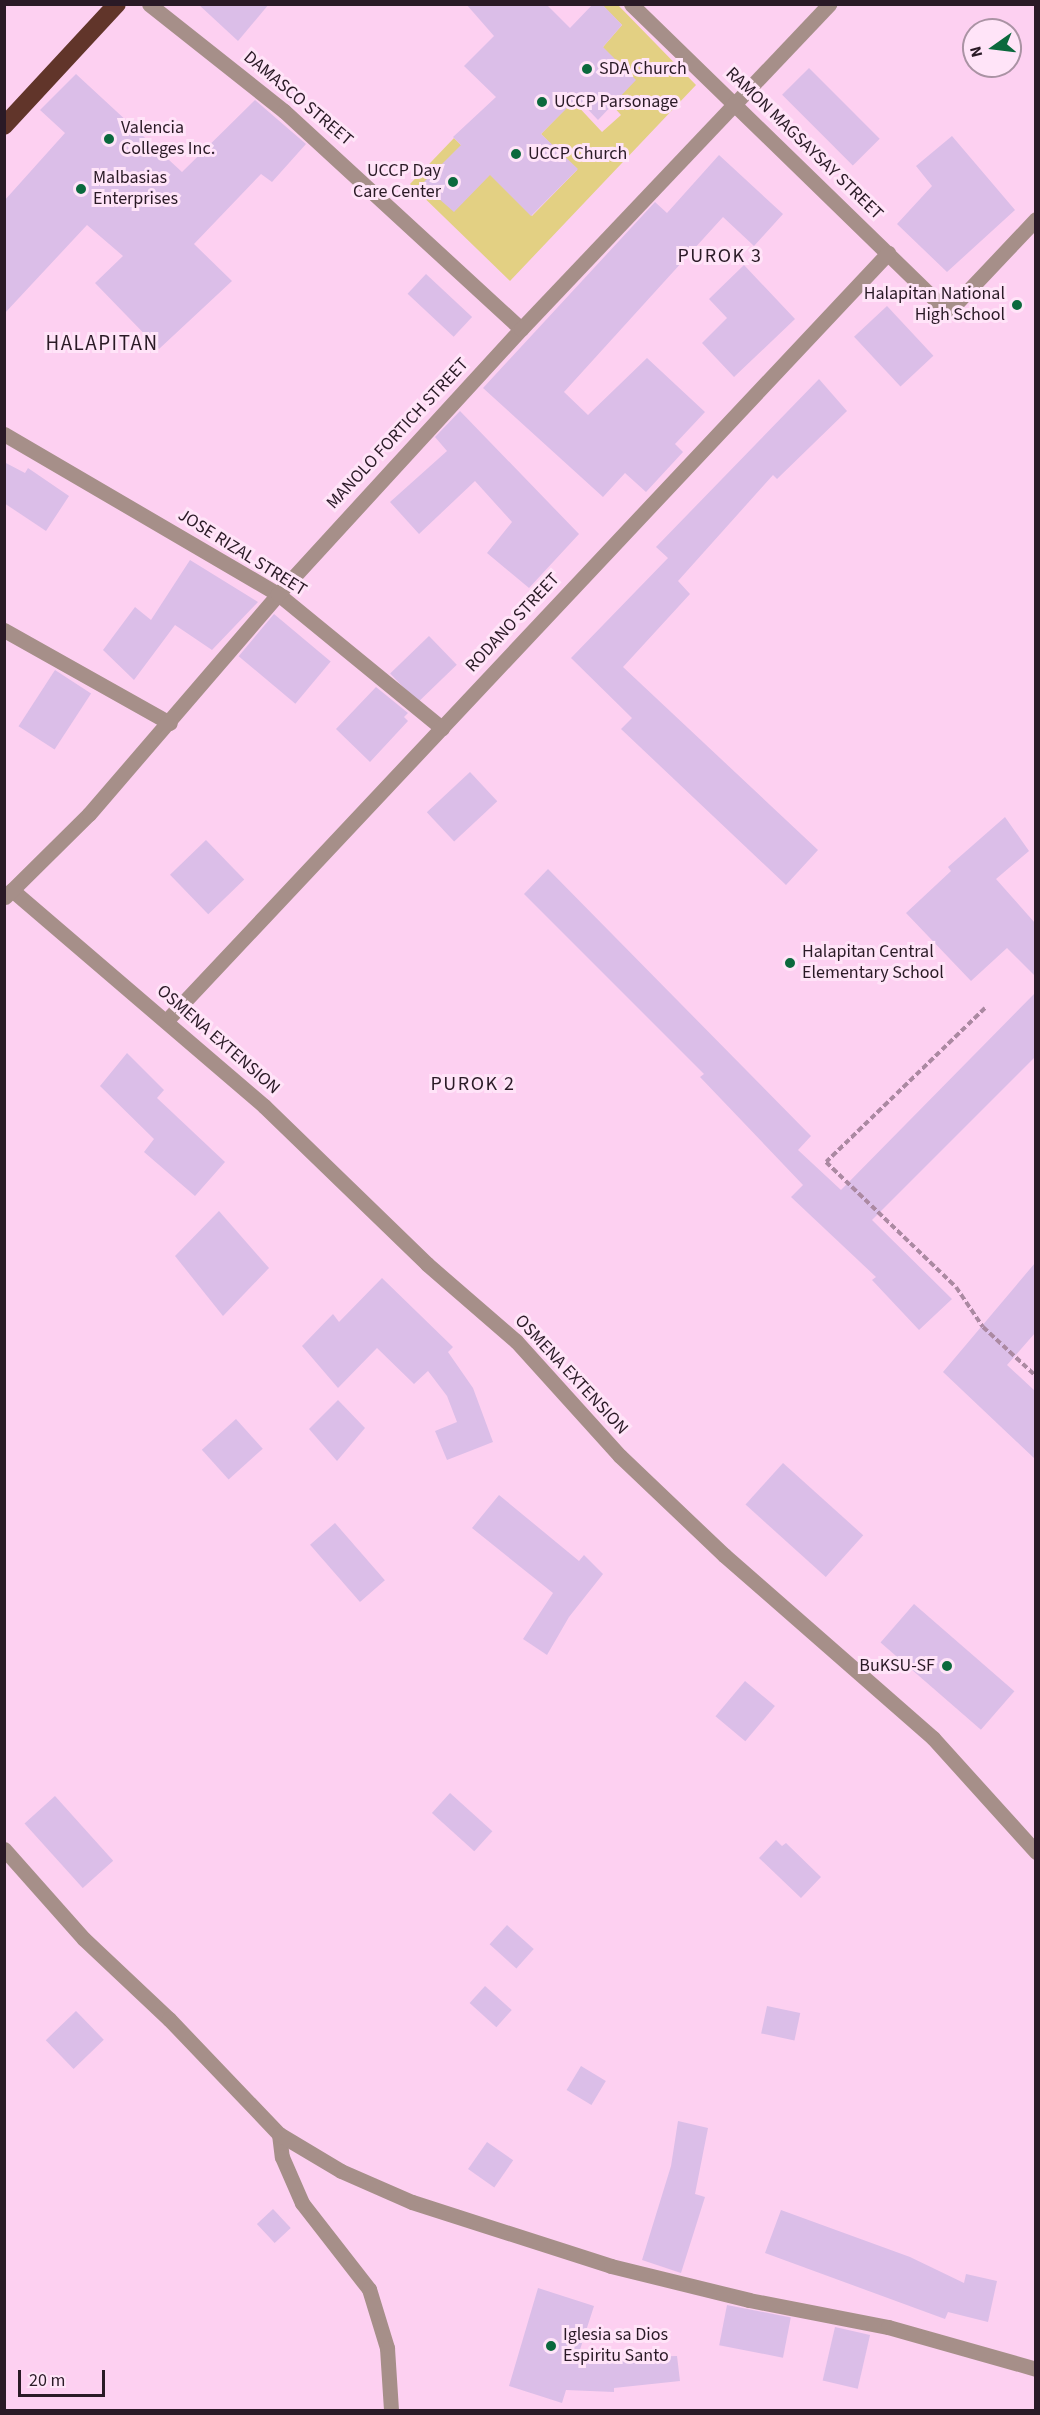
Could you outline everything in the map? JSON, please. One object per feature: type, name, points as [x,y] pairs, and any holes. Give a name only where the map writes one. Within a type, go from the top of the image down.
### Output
[{"type":"highway","points":[[4,126],[117,4]]},
{"type":"street","name":"DAMASCO STREET","points":[[149,4],[284,111],[521,329]]},
{"type":"street","name":"RAMON MAGSAYSAY STREET","points":[[631,4],[948,312],[1035,219]]},
{"type":"street","name":"MANOLO FORTICH STREET","points":[[8,894],[89,814],[170,723],[278,594],[521,329],[829,4]]},
{"type":"street","name":"RODANO STREET","points":[[167,1020],[888,253]]},
{"type":"street","name":"JOSE RIZAL STREET","points":[[4,434],[278,594],[442,728]]},
{"type":"street","points":[[4,630],[170,723]]},
{"type":"street","name":"OSMENA EXTENSION","points":[[8,894],[167,1020],[264,1106],[427,1264],[516,1341],[620,1456],[724,1555],[933,1738],[1035,1852]]},
{"type":"street","points":[[4,1849],[84,1939],[170,2019],[279,2134],[341,2171],[412,2202],[611,2266],[749,2300],[888,2327],[1035,2369]]},
{"type":"street","points":[[279,2134],[282,2157],[302,2203],[369,2289],[387,2348],[391,2410]]},
{"type":"path","points":[[985,1008],[826,1162],[956,1287],[983,1327],[1035,1376]]},
{"type":"shaded area","points":[[602,5],[618,5],[696,85],[510,281],[410,184],[454,138],[532,216],[577,170],[541,134],[573,101],[602,132],[621,115],[612,105],[603,47],[622,25]]},
{"type":"building","points":[[198,4],[269,4],[238,41]]},
{"type":"building","points":[[466,4],[546,4],[570,28],[593,4],[602,4],[622,25],[603,47],[636,80],[598,120],[577,98],[541,134],[578,169],[531,216],[490,175],[454,212],[422,184],[461,145],[453,137],[496,97],[464,66],[494,36]]},
{"type":"building","points":[[809,68],[880,139],[853,166],[782,95]]},
{"type":"building","points":[[76,74],[182,172],[255,100],[306,144],[272,182],[261,174],[194,244],[232,281],[159,349],[95,283],[123,256],[87,225],[4,314],[4,201],[65,133],[40,110]]},
{"type":"building","points":[[952,136],[1015,210],[947,272],[897,224],[932,186],[916,166]]},
{"type":"building","points":[[719,155],[783,214],[754,246],[723,217],[564,392],[588,415],[647,358],[705,412],[675,444],[683,452],[646,492],[625,473],[603,497],[483,388],[655,202],[667,213]]},
{"type":"building","points":[[744,265],[795,319],[734,377],[702,343],[727,318],[709,299]]},
{"type":"building","points":[[426,274],[472,317],[454,337],[408,294]]},
{"type":"building","points":[[887,306],[933,356],[900,386],[854,337]]},
{"type":"building","points":[[819,379],[847,411],[777,479],[773,475],[678,581],[690,594],[623,667],[818,850],[786,885],[621,729],[632,718],[571,658],[668,558],[656,547]]},
{"type":"building","points":[[460,411],[579,534],[529,588],[487,553],[512,522],[475,481],[419,534],[390,502],[447,451],[435,437]]},
{"type":"building","points":[[4,462],[25,473],[28,468],[69,496],[46,531],[4,503]]},
{"type":"building","points":[[190,560],[258,602],[212,650],[175,625],[134,680],[103,650],[135,607],[151,620]]},
{"type":"building","points":[[274,614],[331,662],[295,704],[239,656]]},
{"type":"building","points":[[429,636],[457,665],[418,702],[390,674]]},
{"type":"building","points":[[55,670],[91,693],[55,750],[19,726]]},
{"type":"building","points":[[376,687],[408,713],[404,717],[408,721],[370,762],[336,729]]},
{"type":"building","points":[[470,772],[497,801],[454,841],[427,812]]},
{"type":"building","points":[[1005,817],[1029,851],[996,879],[1035,923],[1035,976],[1007,948],[971,981],[906,913],[951,871],[948,867]]},
{"type":"building","points":[[206,840],[244,880],[208,914],[170,875]]},
{"type":"building","points":[[548,869],[811,1136],[798,1150],[841,1190],[1035,993],[1035,1057],[872,1220],[952,1299],[919,1330],[872,1280],[876,1277],[791,1197],[803,1185],[700,1077],[704,1074],[524,894]]},
{"type":"building","points":[[127,1053],[164,1090],[157,1098],[225,1162],[195,1196],[144,1152],[154,1139],[100,1086]]},
{"type":"building","points":[[219,1211],[269,1268],[223,1316],[175,1256]]},
{"type":"building","points":[[1035,1263],[1035,1333],[1007,1365],[1035,1391],[1035,1459],[943,1372]]},
{"type":"building","points":[[382,1278],[453,1347],[448,1352],[473,1388],[493,1442],[447,1460],[435,1431],[457,1422],[447,1396],[428,1371],[414,1384],[377,1348],[338,1388],[302,1346],[333,1314],[339,1322]]},
{"type":"building","points":[[338,1400],[365,1428],[337,1461],[309,1429]]},
{"type":"building","points":[[236,1419],[263,1449],[229,1480],[202,1450]]},
{"type":"building","points":[[783,1463],[863,1535],[826,1577],[746,1505]]},
{"type":"building","points":[[499,1495],[579,1561],[584,1555],[603,1574],[569,1617],[547,1655],[523,1639],[553,1593],[472,1528]]},
{"type":"building","points":[[335,1523],[385,1580],[360,1602],[310,1545]]},
{"type":"building","name":"BuKSU-SF","points":[[914,1604],[1014,1691],[981,1730],[881,1642]]},
{"type":"building","points":[[745,1681],[775,1706],[745,1741],[715,1716]]},
{"type":"building","points":[[450,1793],[492,1831],[474,1851],[432,1813]]},
{"type":"building","points":[[55,1796],[113,1861],[83,1888],[25,1823]]},
{"type":"building","points":[[776,1840],[782,1846],[786,1843],[821,1877],[801,1898],[759,1858]]},
{"type":"building","points":[[507,1925],[534,1949],[516,1968],[490,1944]]},
{"type":"building","points":[[485,1986],[512,2010],[496,2027],[470,2003]]},
{"type":"building","points":[[767,2006],[800,2013],[794,2040],[761,2033]]},
{"type":"building","points":[[76,2011],[104,2040],[74,2069],[46,2040]]},
{"type":"building","points":[[581,2066],[606,2081],[591,2105],[567,2090]]},
{"type":"building","points":[[678,2121],[708,2128],[695,2194],[705,2197],[681,2273],[642,2260],[671,2166]]},
{"type":"building","points":[[487,2142],[513,2160],[494,2187],[468,2169]]},
{"type":"building","points":[[273,2209],[291,2228],[275,2243],[257,2224]]},
{"type":"building","points":[[781,2210],[910,2257],[964,2283],[966,2274],[997,2281],[988,2322],[948,2312],[945,2319],[765,2253]]},
{"type":"building","name":"Iglesia sa Dios Espiritu Santo","points":[[538,2288],[594,2306],[577,2359],[677,2356],[680,2381],[614,2388],[614,2392],[566,2390],[562,2403],[509,2386]]},
{"type":"building","points":[[727,2305],[791,2317],[783,2358],[719,2345]]},
{"type":"building","points":[[835,2327],[870,2335],[858,2389],[823,2381]]},
{"type":"place","name":"SDA Church","points":[[587,69]]},
{"type":"place","name":"UCCP Parsonage","points":[[542,102]]},
{"type":"place","name":"Valencia Colleges Inc.","points":[[109,139]]},
{"type":"place","name":"UCCP Church","points":[[516,154]]},
{"type":"place","name":"UCCP Day Care Center","points":[[453,182]]},
{"type":"place","name":"Malbasias Enterprises","points":[[81,189]]},
{"type":"place","name":"Halapitan National High School","points":[[1017,305]]},
{"type":"place","name":"Halapitan Central Elementary School","points":[[790,963]]},
{"type":"place","name":"BuKSU-SF","points":[[947,1666]]},
{"type":"place","name":"Iglesia sa Dios Espiritu Santo","points":[[551,2346]]},
{"type":"district","name":"PUROK 3","points":[[720,256]]},
{"type":"district","name":"HALAPITAN","points":[[102,343]]},
{"type":"district","name":"PUROK 2","points":[[473,1084]]}]
